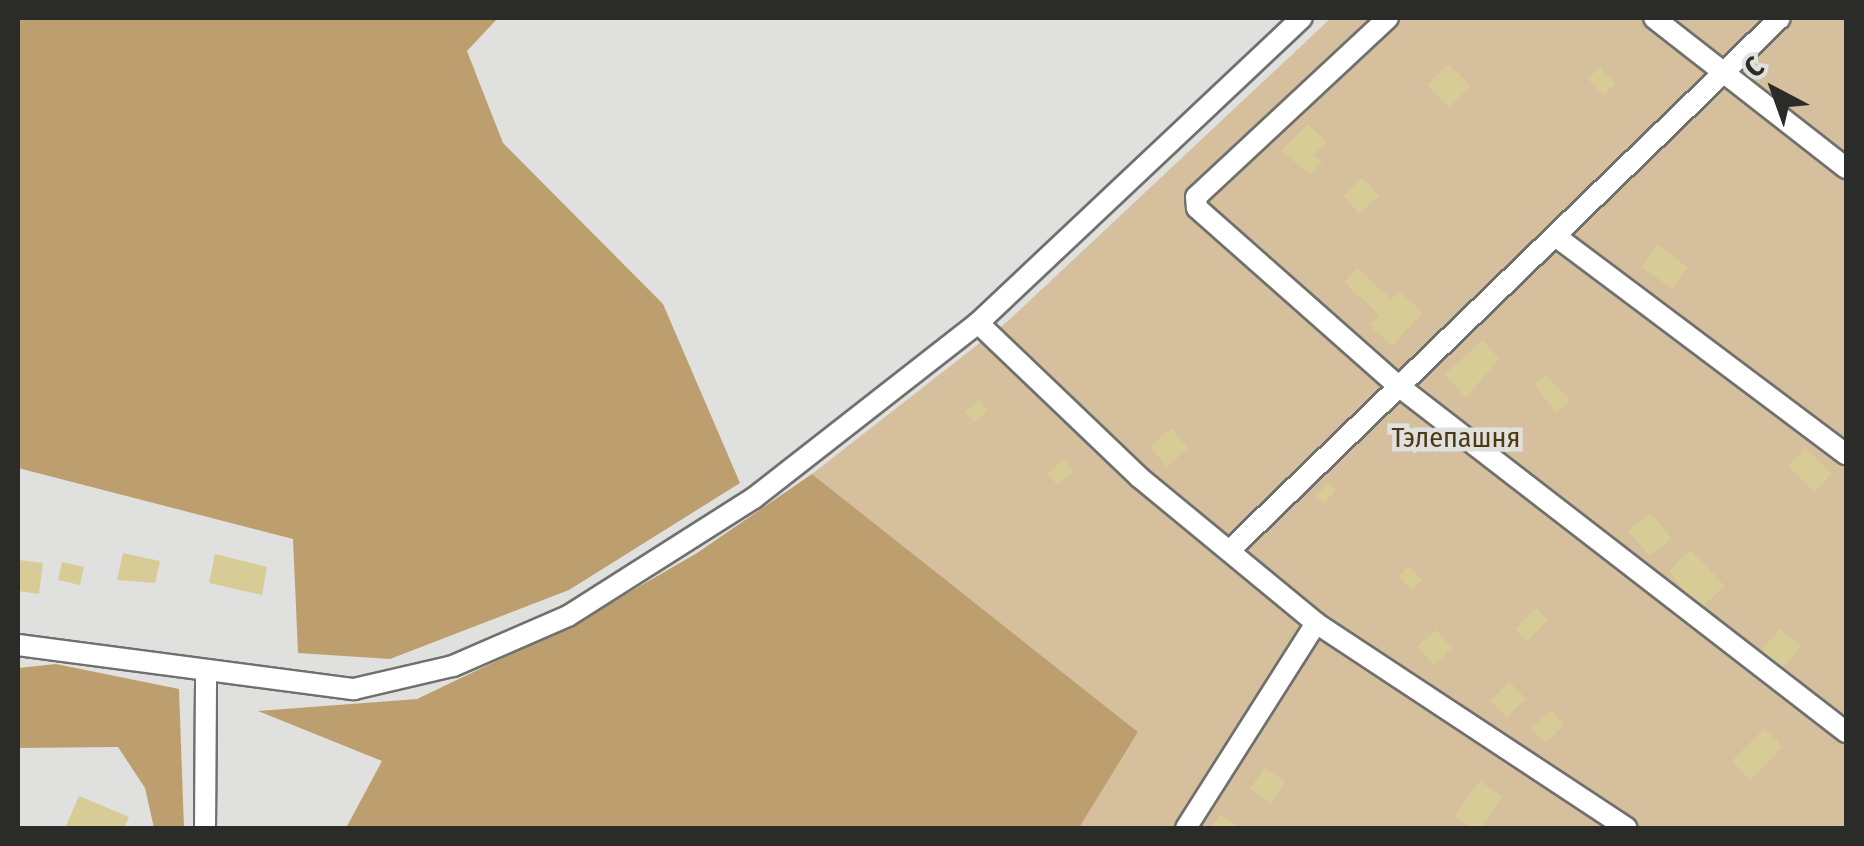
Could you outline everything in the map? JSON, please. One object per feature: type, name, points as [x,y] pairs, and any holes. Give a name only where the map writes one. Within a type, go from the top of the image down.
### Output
[{"type":"street","points":[[18,645],[206,673],[354,689],[414,680],[492,652],[612,590],[754,498],[978,323],[1302,18]]},
{"type":"street","points":[[1388,18],[1196,197],[1207,218],[1396,384],[1846,732]]},
{"type":"street","points":[[1654,18],[1846,168]]},
{"type":"street","points":[[1230,550],[1396,384],[1558,238],[1722,71],[1780,18]]},
{"type":"street","points":[[1558,238],[1846,454]]},
{"type":"street","points":[[978,323],[1139,477],[1316,623],[1627,828]]},
{"type":"street","points":[[1186,828],[1316,623]]},
{"type":"street","points":[[205,828],[206,673]]},
{"type":"green space","name":"Тэлепашня","points":[[1331,18],[1846,18],[1846,828],[1079,828],[1138,732],[812,474],[1008,321]]},
{"type":"shaded area","points":[[18,18],[498,18],[467,51],[503,143],[663,304],[740,483],[569,590],[390,659],[298,653],[293,539],[18,468]]},
{"type":"shaded area","points":[[812,474],[1138,732],[1079,828],[346,828],[382,761],[258,711],[417,699],[576,623],[697,553]]},
{"type":"shaded area","points":[[56,664],[179,689],[184,828],[154,828],[145,788],[118,747],[18,748],[18,668]]},
{"type":"building","points":[[1449,64],[1471,86],[1449,107],[1427,85]]},
{"type":"building","points":[[1600,67],[1615,84],[1603,95],[1588,79]]},
{"type":"building","points":[[1308,124],[1326,142],[1314,155],[1322,162],[1310,174],[1281,151]]},
{"type":"building","points":[[1362,178],[1379,196],[1359,214],[1343,196]]},
{"type":"building","points":[[1658,245],[1688,268],[1672,288],[1641,267]]},
{"type":"building","points":[[1357,268],[1391,299],[1399,291],[1423,312],[1392,346],[1369,325],[1379,315],[1344,282]]},
{"type":"building","points":[[1483,340],[1499,359],[1466,398],[1445,374]]},
{"type":"building","points":[[1546,375],[1570,400],[1556,413],[1535,385]]},
{"type":"building","points":[[979,400],[988,411],[974,422],[965,411]]},
{"type":"building","points":[[1172,428],[1188,449],[1166,467],[1150,446]]},
{"type":"building","points":[[1805,448],[1832,473],[1814,492],[1788,466]]},
{"type":"building","points":[[1063,459],[1074,470],[1058,485],[1047,474]]},
{"type":"building","points":[[1328,483],[1336,490],[1324,503],[1316,496]]},
{"type":"building","points":[[1650,513],[1672,538],[1650,556],[1628,531]]},
{"type":"building","points":[[1691,550],[1725,586],[1698,611],[1669,571]]},
{"type":"building","points":[[123,553],[160,561],[155,583],[117,580]]},
{"type":"building","points":[[215,554],[267,567],[262,595],[209,583]]},
{"type":"building","points":[[19,560],[43,563],[39,594],[18,591]]},
{"type":"building","points":[[62,562],[84,567],[80,585],[58,580]]},
{"type":"building","points":[[1409,566],[1422,580],[1411,590],[1399,576]]},
{"type":"building","points":[[1537,608],[1548,620],[1527,641],[1515,629]]},
{"type":"building","points":[[1780,629],[1801,646],[1778,674],[1756,656]]},
{"type":"building","points":[[1436,630],[1452,648],[1434,665],[1417,647]]},
{"type":"building","points":[[1509,682],[1526,699],[1507,717],[1490,701]]},
{"type":"building","points":[[1550,710],[1564,725],[1546,743],[1531,729]]},
{"type":"building","points":[[1764,729],[1783,747],[1750,780],[1732,761]]},
{"type":"building","points":[[1264,768],[1285,781],[1271,803],[1250,789]]},
{"type":"building","points":[[1480,781],[1503,797],[1480,828],[1471,828],[1454,816]]},
{"type":"building","points":[[79,796],[129,817],[124,828],[65,828]]},
{"type":"building","points":[[1220,815],[1241,828],[1211,828]]}]
